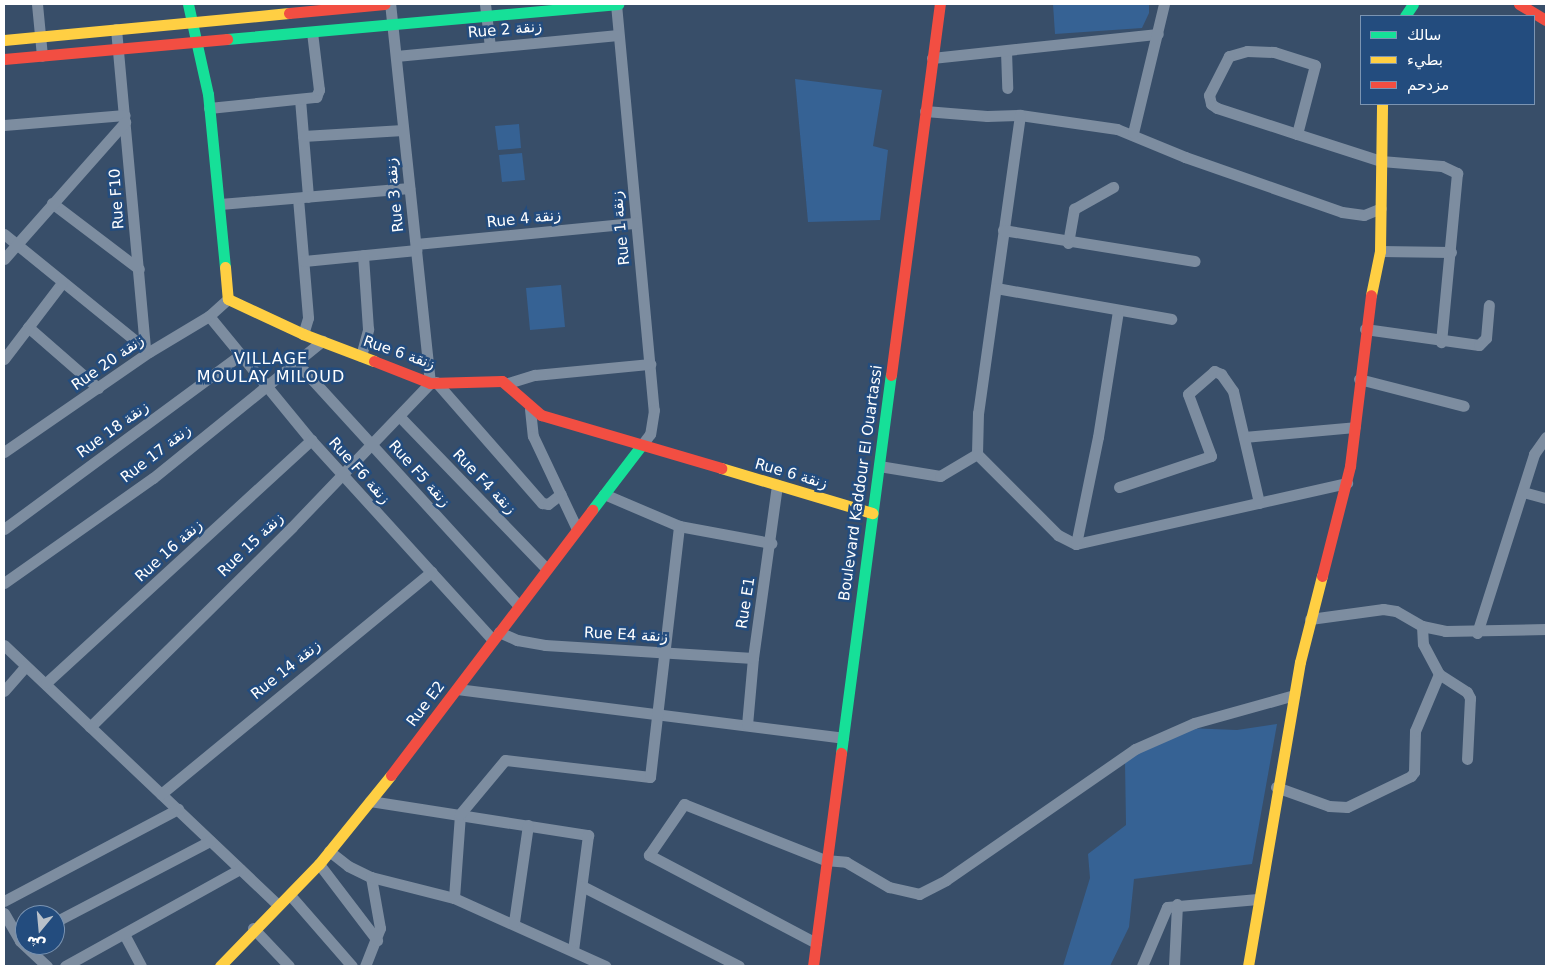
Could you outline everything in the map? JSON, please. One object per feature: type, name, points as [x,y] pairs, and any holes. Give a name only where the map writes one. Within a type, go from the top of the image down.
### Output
[{"type":"street","points":[[37,4],[42,56]]},
{"type":"street","points":[[188,4],[209,108],[228,299]]},
{"type":"street","points":[[4,40],[192,23],[309,8],[385,4]]},
{"type":"street","name":"Rue 3 زنقة","points":[[390,4],[409,188],[433,382]]},
{"type":"street","points":[[4,59],[392,25],[486,9],[617,4]]},
{"type":"street","name":"Rue 1 زنقة","points":[[617,4],[618,35],[650,364],[653,424],[640,446]]},
{"type":"street","name":"Boulevard Kaddour El Ouartassi","points":[[813,966],[825,860],[843,738],[940,4]]},
{"type":"street","points":[[1133,133],[1164,4]]},
{"type":"street","points":[[1406,15],[1413,4]]},
{"type":"street","points":[[1518,4],[1534,15]]},
{"type":"street","points":[[486,9],[490,47]]},
{"type":"street","name":"Rue F10","points":[[116,29],[147,350]]},
{"type":"street","points":[[209,108],[316,97],[319,93],[312,32]]},
{"type":"street","points":[[932,58],[1158,34]]},
{"type":"street","name":"Rue 2 زنقة","points":[[396,56],[618,35]]},
{"type":"street","points":[[1006,50],[1007,88]]},
{"type":"street","points":[[1297,134],[1315,65],[1274,52],[1247,51],[1229,56],[1211,90],[1211,104],[1297,134],[1381,161],[1442,166],[1458,173],[1441,342]]},
{"type":"street","points":[[300,100],[303,136],[304,260],[308,318],[303,334]]},
{"type":"street","points":[[1248,966],[1276,788],[1294,695],[1310,619],[1347,483],[1365,329],[1380,250],[1382,105]]},
{"type":"street","points":[[925,111],[987,116],[1020,115],[1133,133],[1171,152],[1342,212],[1364,215],[1382,208]]},
{"type":"street","points":[[1020,115],[978,413],[977,454],[1058,535],[1076,544],[1094,542],[1190,516],[1259,504],[1347,483]]},
{"type":"street","points":[[4,125],[125,118]]},
{"type":"street","points":[[4,259],[125,118]]},
{"type":"street","points":[[303,136],[403,130]]},
{"type":"street","points":[[1068,243],[1074,210],[1113,187]]},
{"type":"street","points":[[220,204],[409,188]]},
{"type":"street","points":[[52,203],[139,269]]},
{"type":"street","name":"Rue 4 زنقة","points":[[304,260],[636,223]]},
{"type":"street","points":[[1003,230],[1068,243],[1195,261]]},
{"type":"street","points":[[4,234],[62,283],[147,350]]},
{"type":"street","points":[[1380,250],[1451,252]]},
{"type":"street","points":[[361,356],[368,329],[362,255]]},
{"type":"street","points":[[4,358],[62,283]]},
{"type":"street","points":[[996,288],[1171,319]]},
{"type":"street","name":"Rue 20 زنقة","points":[[4,452],[98,388],[147,350],[209,316],[228,299]]},
{"type":"street","name":"Rue 6 زنقة","points":[[228,299],[303,334],[433,382],[487,379],[508,383],[530,409],[541,416],[872,514]]},
{"type":"street","points":[[1365,329],[1472,346],[1483,343],[1489,305]]},
{"type":"street","points":[[1076,544],[1098,437],[1118,311]]},
{"type":"street","name":"Rue F6 زنقة","points":[[209,316],[343,476],[430,572],[496,636]]},
{"type":"street","points":[[28,327],[98,388]]},
{"type":"street","name":"Rue 17 زنقة","points":[[4,583],[153,478],[298,364],[322,341]]},
{"type":"street","name":"Rue 18 زنقة","points":[[4,529],[240,355]]},
{"type":"street","name":"Rue F5 زنقة","points":[[298,364],[518,605]]},
{"type":"street","points":[[508,383],[535,376],[650,364]]},
{"type":"street","points":[[1119,487],[1211,456],[1188,394],[1210,371],[1221,374],[1232,390],[1259,504]]},
{"type":"street","points":[[1359,379],[1464,406]]},
{"type":"street","points":[[433,382],[542,503],[548,504],[561,494]]},
{"type":"street","name":"Rue 15 زنقة","points":[[90,727],[343,476],[433,382]]},
{"type":"street","points":[[530,409],[533,436],[577,529]]},
{"type":"street","name":"Rue F4 زنقة","points":[[400,417],[546,568]]},
{"type":"street","points":[[1244,437],[1355,427]]},
{"type":"street","points":[[1477,633],[1534,454],[1546,437]]},
{"type":"street","name":"Rue 16 زنقة","points":[[46,683],[311,440]]},
{"type":"street","name":"Rue E2","points":[[220,966],[253,928],[290,895],[319,864],[370,801],[457,690],[518,605],[640,446]]},
{"type":"street","points":[[879,466],[940,476],[977,454]]},
{"type":"street","name":"Rue E1","points":[[748,725],[753,658],[771,543],[777,485]]},
{"type":"street","points":[[1523,492],[1546,498]]},
{"type":"street","points":[[604,494],[679,526],[771,543]]},
{"type":"street","points":[[454,898],[460,814],[505,759],[649,779],[679,526]]},
{"type":"street","name":"Rue 14 زنقة","points":[[161,794],[430,572]]},
{"type":"street","points":[[1310,619],[1391,609],[1422,626],[1477,633],[1546,629]]},
{"type":"street","points":[[1422,626],[1423,644],[1439,674],[1467,692],[1470,698],[1467,759]]},
{"type":"street","name":"Rue E4 زنقة","points":[[496,636],[530,643],[753,658]]},
{"type":"street","points":[[4,645],[278,905]]},
{"type":"street","points":[[4,692],[26,666]]},
{"type":"street","points":[[1276,788],[1320,803],[1347,807],[1411,776],[1414,772],[1415,731],[1439,674]]},
{"type":"street","points":[[457,690],[843,738]]},
{"type":"street","points":[[816,943],[648,854],[686,804],[825,860],[846,862],[902,891],[919,894],[929,891],[1135,749],[1194,723],[1294,695]]},
{"type":"street","points":[[370,801],[589,836],[572,950]]},
{"type":"street","points":[[4,901],[178,809]]},
{"type":"street","points":[[514,922],[528,825]]},
{"type":"street","points":[[65,917],[210,841]]},
{"type":"street","points":[[329,851],[348,866],[371,877],[454,898],[514,922],[572,950],[589,963],[605,966]]},
{"type":"street","points":[[319,864],[377,940]]},
{"type":"street","points":[[65,966],[240,869]]},
{"type":"street","points":[[365,966],[377,940],[380,925],[371,877]]},
{"type":"street","points":[[582,886],[739,966]]},
{"type":"street","points":[[290,895],[352,966]]},
{"type":"street","points":[[1142,966],[1163,912],[1177,904],[1258,898]]},
{"type":"street","points":[[1174,966],[1177,904]]},
{"type":"street","points":[[4,913],[15,930]]},
{"type":"street","points":[[253,928],[289,966]]},
{"type":"street","points":[[124,934],[142,966]]},
{"type":"street","points":[[36,955],[47,966]]},
{"type":"shaded area","points":[[1053,4],[1149,4],[1149,13],[1142,28],[1055,34]]},
{"type":"shaded area","points":[[795,79],[882,90],[873,146],[888,150],[880,220],[808,222]]},
{"type":"shaded area","points":[[519,124],[521,148],[498,150],[495,126]]},
{"type":"shaded area","points":[[522,153],[525,180],[502,182],[499,155]]},
{"type":"shaded area","points":[[561,285],[565,327],[530,330],[526,288]]},
{"type":"shaded area","points":[[1277,724],[1252,864],[1134,879],[1129,927],[1110,966],[1063,966],[1090,878],[1088,854],[1126,825],[1125,762],[1144,744],[1187,728],[1237,730]]},
{"type":"traffic: fast","points":[[188,4],[208,94],[225,267]]},
{"type":"traffic: fast","points":[[227,39],[618,4]]},
{"type":"traffic: fast","points":[[1406,15],[1413,4]]},
{"type":"traffic: fast","points":[[841,753],[891,375]]},
{"type":"traffic: fast","points":[[592,510],[641,446]]},
{"type":"traffic: slow","points":[[4,40],[289,13]]},
{"type":"traffic: slow","points":[[1371,295],[1380,251],[1382,105]]},
{"type":"traffic: slow","points":[[225,267],[228,299],[303,334],[374,361]]},
{"type":"traffic: slow","points":[[721,468],[872,513]]},
{"type":"traffic: slow","points":[[1248,966],[1300,662],[1322,576]]},
{"type":"traffic: slow","points":[[220,966],[319,864],[391,775]]},
{"type":"traffic: jam","points":[[289,13],[385,4]]},
{"type":"traffic: jam","points":[[891,375],[940,4]]},
{"type":"traffic: jam","points":[[1519,4],[1546,20]]},
{"type":"traffic: jam","points":[[4,59],[227,39]]},
{"type":"traffic: jam","points":[[1322,576],[1350,466],[1371,295]]},
{"type":"traffic: jam","points":[[374,361],[430,383],[502,381],[541,415],[721,468]]},
{"type":"traffic: jam","points":[[391,775],[592,510]]},
{"type":"traffic: jam","points":[[813,966],[841,753]]},
{"type":"district","name":"VILLAGE MOULAY MILOUD","points":[[271,368]]}]
